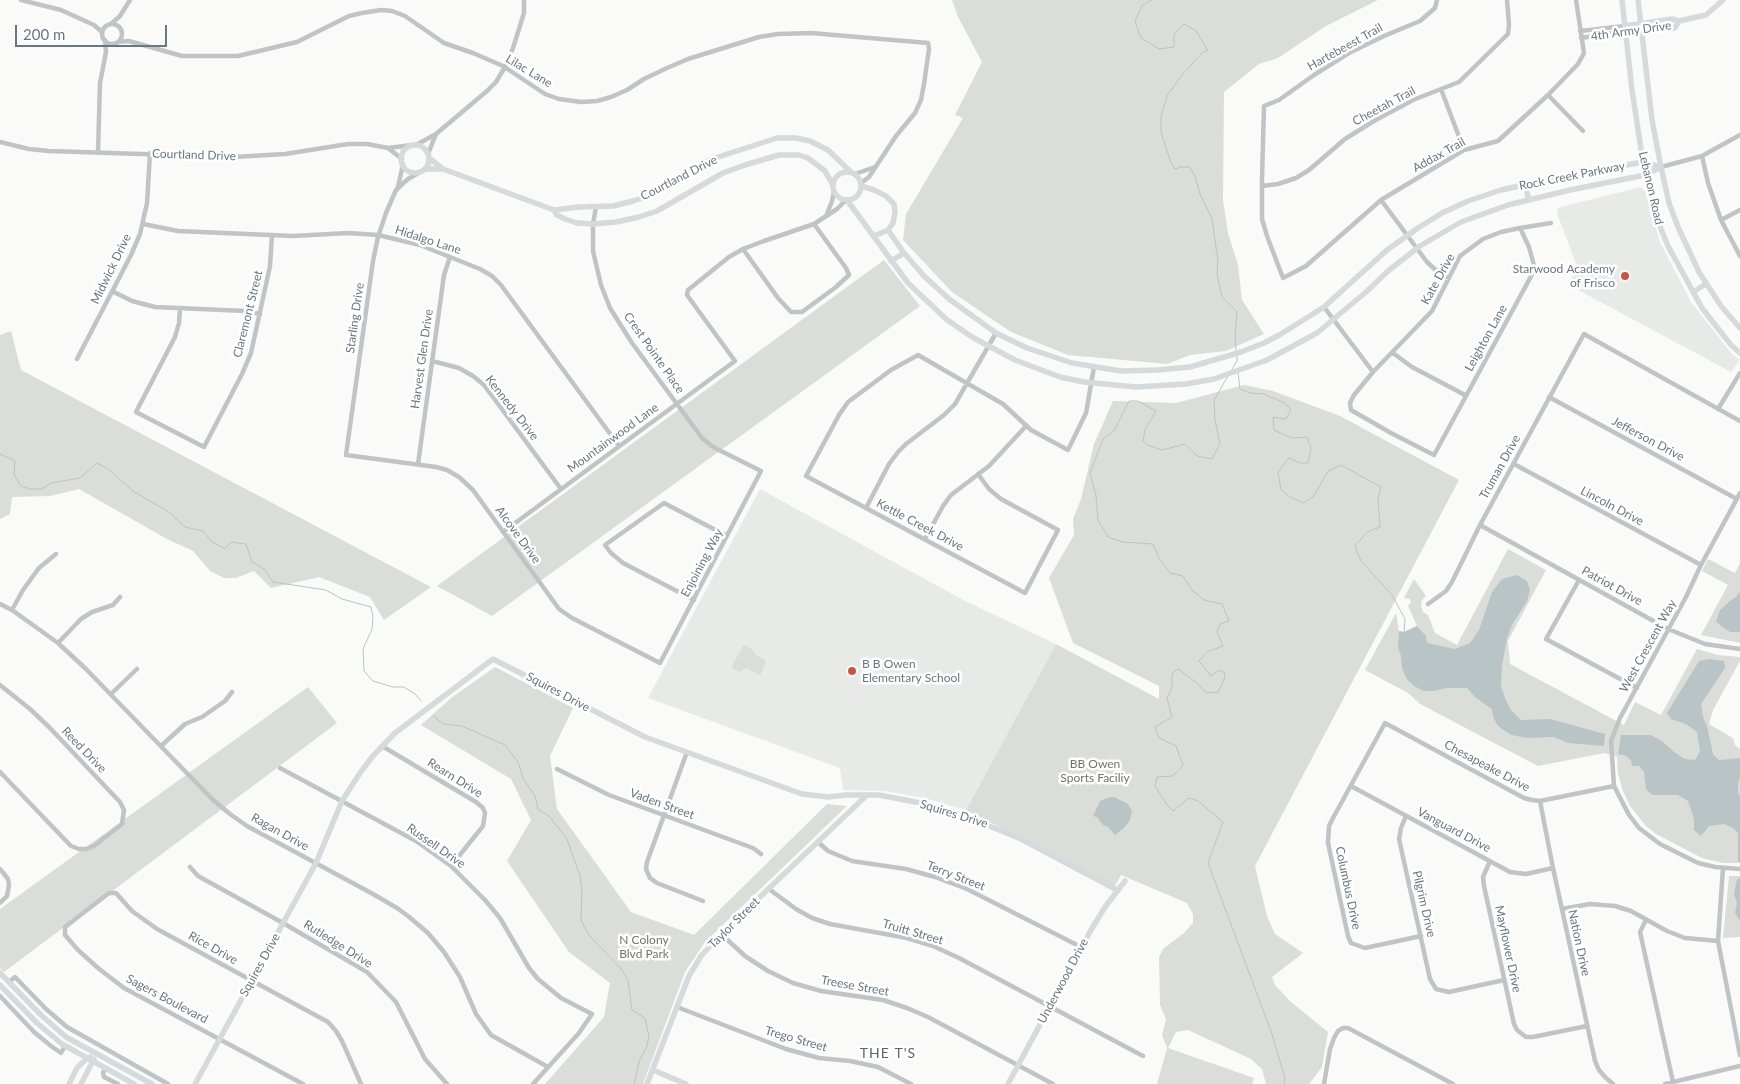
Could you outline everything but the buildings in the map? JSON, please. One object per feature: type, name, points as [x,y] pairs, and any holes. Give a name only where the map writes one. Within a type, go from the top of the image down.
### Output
[{"type":"street","points":[[21,0],[61,10],[94,25],[102,32],[106,52],[100,83],[98,152]]},
{"type":"street","points":[[102,32],[120,16],[130,0]]},
{"type":"street","points":[[402,162],[403,152],[436,134],[487,91],[505,67],[520,29],[524,13],[524,0]]},
{"type":"street","name":"Hartebeest Trail","points":[[1262,186],[1264,106],[1279,100],[1349,53],[1420,21],[1436,7],[1437,0]]},
{"type":"street","name":"Cheetah Trail","points":[[1262,186],[1278,184],[1296,178],[1309,170],[1341,142],[1364,127],[1398,108],[1459,82],[1506,38],[1509,32],[1507,0]]},
{"type":"street","name":"Addax Trail","points":[[1262,186],[1263,224],[1283,278],[1306,266],[1381,200],[1464,150],[1498,141],[1548,95],[1578,64],[1584,53],[1576,0]]},
{"type":"street","name":"Lebanon Road","points":[[1622,0],[1632,90],[1645,175],[1661,229],[1693,292],[1713,323],[1740,353]]},
{"type":"street","name":"Lebanon Road","points":[[1638,0],[1652,120],[1661,167],[1678,228],[1706,284],[1740,328]]},
{"type":"street","name":"4th Army Drive","points":[[1581,38],[1626,29],[1641,22],[1672,19],[1679,21],[1706,14],[1723,0]]},
{"type":"street","name":"Lilac Lane","points":[[118,42],[129,41],[182,56],[238,56],[297,42],[349,16],[362,12],[392,11],[405,16],[444,43],[505,67],[545,94],[559,99],[581,102],[597,101],[612,97],[688,58],[759,37],[778,34],[811,34],[928,43],[927,68],[921,100],[915,112],[876,166]]},
{"type":"street","points":[[106,52],[111,44],[118,42],[122,35],[119,26],[120,16]]},
{"type":"street","name":"4th Army Drive","points":[[1580,31],[1675,28],[1679,21]]},
{"type":"street","points":[[94,25],[119,26]]},
{"type":"street","name":"Lilac Lane","points":[[122,35],[129,41]]},
{"type":"street","points":[[105,40],[111,44]]},
{"type":"street","points":[[1441,89],[1464,150]]},
{"type":"street","points":[[1548,95],[1584,131]]},
{"type":"street","points":[[388,148],[408,170],[422,170],[436,134]]},
{"type":"street","points":[[1661,167],[1702,156],[1740,135]]},
{"type":"street","name":"Courtland Drive","points":[[429,156],[443,169],[554,210],[620,204],[650,195],[709,160],[776,138],[796,138],[810,141],[828,150],[853,173]]},
{"type":"street","name":"Courtland Drive","points":[[0,142],[42,150],[256,156],[285,154],[338,145],[355,144],[388,148],[414,145]]},
{"type":"street","points":[[414,145],[423,147],[429,156]]},
{"type":"street","name":"Midwick Drive","points":[[77,358],[135,247],[143,224],[147,203],[150,153]]},
{"type":"street","name":"Courtland Drive","points":[[554,210],[557,215],[577,223],[616,222],[648,214],[672,204],[691,190],[723,173],[745,164],[779,155],[798,155],[808,158],[825,170],[834,188]]},
{"type":"street","points":[[1702,156],[1708,183],[1721,220],[1740,256]]},
{"type":"street","name":"Starling Drive","points":[[398,189],[402,162]]},
{"type":"street","name":"Rock Creek Parkway","points":[[888,230],[904,254],[924,276],[949,299],[996,333],[1026,348],[1054,358],[1121,371],[1157,370],[1190,367],[1264,343],[1324,307],[1387,250],[1407,236],[1430,220],[1468,201],[1525,184],[1643,162],[1661,167]]},
{"type":"street","points":[[826,216],[832,201],[835,178],[840,174],[853,173],[876,166]]},
{"type":"street","points":[[834,188],[839,198],[847,200],[856,198],[861,184],[869,177],[876,166]]},
{"type":"street","name":"Rock Creek Parkway","points":[[847,200],[908,283],[940,314],[967,334],[1015,360],[1071,380],[1136,388],[1171,386],[1202,381],[1226,375],[1267,360],[1317,333],[1416,249],[1461,222],[1495,208],[1645,175],[1661,167]]},
{"type":"street","name":"Courtland Drive","points":[[422,170],[443,169]]},
{"type":"street","name":"Starling Drive","points":[[346,454],[378,235],[388,207],[398,189],[408,179],[422,170]]},
{"type":"street","points":[[853,173],[861,184],[886,196],[894,204],[894,223],[888,230],[874,236]]},
{"type":"street","points":[[1525,184],[1530,200]]},
{"type":"street","points":[[814,224],[849,275],[802,312],[791,312],[778,298],[743,249],[764,240],[814,224],[837,210],[847,200]]},
{"type":"street","points":[[1381,200],[1416,249],[1434,269],[1449,278]]},
{"type":"street","name":"Crest Pointe Place","points":[[596,207],[593,224],[593,250],[601,284],[610,308],[632,343],[702,438],[714,447],[761,471]]},
{"type":"street","points":[[1721,220],[1740,210]]},
{"type":"street","name":"Kate Drive","points":[[1434,454],[1391,433],[1351,410],[1354,395],[1373,372],[1432,311],[1460,256],[1483,239],[1501,232],[1552,223]]},
{"type":"street","name":"Hidalgo Lane","points":[[143,224],[174,231],[305,236],[344,233],[378,235],[413,243],[485,271],[499,283],[619,446]]},
{"type":"street","name":"Leighton Lane","points":[[1434,454],[1535,269],[1529,247],[1520,228]]},
{"type":"street","name":"Claremont Street","points":[[180,308],[179,325],[175,337],[136,412],[204,447],[247,364],[270,266],[272,235]]},
{"type":"street","name":"Mountainwood Lane","points":[[503,532],[735,361],[687,295],[688,290],[729,257],[743,249]]},
{"type":"street","points":[[891,261],[904,254]]},
{"type":"street","name":"Harvest Glen Drive","points":[[418,464],[443,278],[450,257]]},
{"type":"street","points":[[1693,292],[1706,284]]},
{"type":"street","points":[[112,291],[130,300],[147,305],[244,311],[260,314]]},
{"type":"street","points":[[1324,307],[1373,372]]},
{"type":"street","points":[[866,508],[896,453],[949,411],[996,333]]},
{"type":"street","name":"Truman Drive","points":[[1428,604],[1446,591],[1452,582],[1480,525],[1584,334],[1718,409]]},
{"type":"street","points":[[1393,353],[1412,367],[1466,395]]},
{"type":"street","name":"Kettle Creek Drive","points":[[967,383],[918,356],[891,370],[848,402],[806,476],[1025,592],[1058,530],[1001,499],[989,489],[978,474]]},
{"type":"street","name":"Kennedy Drive","points":[[432,361],[457,368],[471,375],[482,384],[493,396],[561,489]]},
{"type":"street","points":[[967,383],[1005,405],[1026,426],[1039,435],[1068,450],[1086,413],[1094,367]]},
{"type":"street","points":[[1740,373],[1718,409],[1740,421]]},
{"type":"street","name":"Jefferson Drive","points":[[1549,398],[1737,499]]},
{"type":"street","points":[[925,539],[950,497],[993,462],[1026,426]]},
{"type":"street","name":"Alcove Drive","points":[[346,454],[443,469],[460,478],[472,489],[559,609],[572,618],[660,663]]},
{"type":"street","name":"Lincoln Drive","points":[[1514,464],[1701,565]]},
{"type":"street","name":"Enjoining Way","points":[[660,663],[761,471]]},
{"type":"street","name":"West Crescent Way","points":[[1740,493],[1612,736],[1611,761],[1614,786],[1629,815],[1639,828],[1660,844],[1698,863],[1740,869]]},
{"type":"street","points":[[694,600],[623,563],[605,545],[664,503],[727,536]]},
{"type":"street","name":"Patriot Drive","points":[[1480,525],[1668,629],[1705,644],[1740,649]]},
{"type":"street","points":[[12,610],[23,590],[39,568],[56,554]]},
{"type":"street","points":[[1579,580],[1546,639],[1636,688]]},
{"type":"street","points":[[58,643],[81,619],[92,612],[113,605],[120,597]]},
{"type":"street","name":"Ragan Drive","points":[[0,604],[12,610],[58,643],[111,694],[212,800],[230,814],[247,826],[397,908],[428,933],[453,966],[476,1014],[491,1035],[548,1067]]},
{"type":"street","name":"Squires Drive","points":[[195,1084],[316,863],[342,801],[360,773],[395,733],[493,659],[645,737],[802,794],[828,798],[879,795],[931,805],[994,826],[1117,890]]},
{"type":"street","points":[[111,694],[137,669]]},
{"type":"street","name":"Reed Drive","points":[[0,685],[49,727],[120,802],[124,810],[122,824],[107,837],[86,849],[71,846],[0,772]]},
{"type":"street","points":[[161,746],[185,724],[225,701],[232,692]]},
{"type":"street","name":"Chesapeake Drive","points":[[1385,723],[1524,798],[1540,801],[1614,786]]},
{"type":"street","name":"Columbus Drive","points":[[1385,723],[1329,826],[1328,843],[1351,943],[1365,948],[1421,936]]},
{"type":"street","name":"Rearn Drive","points":[[382,746],[483,808],[485,813],[483,826],[451,866]]},
{"type":"street","points":[[687,752],[663,815],[646,869],[650,878],[657,883],[703,901]]},
{"type":"street","name":"Russell Drive","points":[[280,768],[416,841],[451,866],[500,918],[529,968],[538,979],[561,998],[592,1014],[579,1033],[548,1067]]},
{"type":"street","name":"Vaden Street","points":[[557,769],[609,795],[753,848],[761,854]]},
{"type":"street","name":"Vanguard Drive","points":[[1351,786],[1510,872],[1519,874],[1552,868]]},
{"type":"street","name":"Taylor Street","points":[[647,1084],[694,966],[721,934],[867,795]]},
{"type":"street","name":"Nation Drive","points":[[1540,801],[1552,868],[1587,1026],[1599,1070],[1612,1083]]},
{"type":"street","name":"Pilgrim Drive","points":[[1406,816],[1399,838],[1430,979],[1436,988],[1443,992],[1504,980]]},
{"type":"street","name":"Terry Street","points":[[818,842],[833,854],[852,861],[906,869],[967,889],[1082,947]]},
{"type":"street","name":"Mayflower Drive","points":[[1490,861],[1483,878],[1484,886],[1514,1024],[1520,1034],[1526,1037],[1587,1026]]},
{"type":"street","name":"Rutledge Drive","points":[[190,867],[198,876],[367,972],[396,1002],[425,1059],[447,1084]]},
{"type":"street","points":[[1723,868],[1718,942],[1740,1055]]},
{"type":"street","points":[[0,869],[8,879],[9,885],[7,896],[0,902]]},
{"type":"street","name":"Underwood Drive","points":[[1008,1084],[1101,913],[1124,881]]},
{"type":"street","name":"Truitt Street","points":[[769,889],[796,910],[812,918],[830,924],[898,936],[933,946],[1143,1056]]},
{"type":"street","name":"Rice Drive","points":[[87,909],[109,893],[116,892],[132,911],[157,929],[328,1022],[342,1041],[362,1084]]},
{"type":"street","points":[[1562,909],[1590,904],[1615,906],[1631,911],[1667,931],[1685,938],[1718,942]]},
{"type":"street","name":"Sagers Boulevard","points":[[87,909],[64,927],[65,935],[98,968],[124,988],[220,1038],[302,1084]]},
{"type":"street","points":[[1646,920],[1640,932],[1673,1082]]},
{"type":"street","name":"Treese Street","points":[[721,934],[744,956],[768,971],[793,983],[821,991],[883,1000],[907,1008],[928,1017],[1054,1084]]},
{"type":"street","points":[[0,973],[56,1030],[74,1042],[152,1084]]},
{"type":"street","points":[[9,982],[15,977],[66,1027],[168,1084]]},
{"type":"street","points":[[0,985],[37,1023],[65,1046],[134,1084]]},
{"type":"street","points":[[0,996],[34,1032],[51,1046],[61,1053],[65,1046]]},
{"type":"street","name":"Trego Street","points":[[677,1007],[786,1049],[819,1058],[850,1061],[878,1068],[911,1084]]},
{"type":"street","points":[[1324,1084],[1328,1057],[1334,1038],[1338,1031],[1343,1028],[1348,1028],[1452,1084]]},
{"type":"street","points":[[69,1084],[77,1068],[76,1057],[73,1051]]},
{"type":"street","points":[[77,1068],[97,1054]]},
{"type":"street","points":[[81,1084],[90,1060]]},
{"type":"street","points":[[1665,1084],[1740,1066]]},
{"type":"street","points":[[533,1084],[548,1067]]},
{"type":"street","points":[[105,1068],[104,1077],[118,1084]]},
{"type":"street","points":[[652,1070],[686,1084]]},
{"type":"shaded area","name":"Starwood Academy of Frisco","points":[[1641,187],[1645,191],[1660,242],[1691,302],[1732,354],[1740,360],[1731,372],[1567,284],[1578,269],[1558,216],[1557,208]]},
{"type":"shaded area","name":"B B Owen Elementary School","points":[[760,489],[967,602],[1056,644],[966,810],[924,798],[885,791],[843,790],[840,768],[648,698]]},
{"type":"shaded area","points":[[1517,575],[1527,581],[1530,590],[1527,601],[1512,625],[1507,638],[1502,666],[1501,687],[1511,710],[1521,720],[1550,719],[1605,734],[1604,746],[1568,743],[1554,737],[1527,738],[1511,735],[1498,726],[1493,717],[1492,709],[1475,697],[1467,688],[1424,691],[1414,686],[1407,679],[1402,668],[1398,647],[1399,631],[1404,632],[1417,626],[1426,636],[1427,643],[1455,649],[1470,643],[1479,630],[1492,592],[1502,579]]},
{"type":"shaded area","points":[[1740,591],[1740,632],[1730,632],[1716,622],[1720,610],[1737,596]]},
{"type":"shaded area","points":[[1710,659],[1724,661],[1725,668],[1701,704],[1713,754],[1719,760],[1740,758],[1738,792],[1740,796],[1740,862],[1738,862],[1738,833],[1733,828],[1724,824],[1709,826],[1701,836],[1694,830],[1694,819],[1688,801],[1678,795],[1652,795],[1646,789],[1644,772],[1639,766],[1632,766],[1631,760],[1626,756],[1618,754],[1621,735],[1651,735],[1685,759],[1695,760],[1700,751],[1697,732],[1686,724],[1671,719],[1667,713],[1699,661]]},
{"type":"shaded area","points":[[1114,797],[1128,804],[1132,811],[1130,820],[1115,835],[1097,817],[1093,816],[1100,801]]},
{"type":"shaded area","points":[[1740,878],[1740,921],[1735,913],[1737,903],[1734,894],[1737,879]]},
{"type":"green space","points":[[952,0],[1378,0],[1326,26],[1278,58],[1259,64],[1224,92],[1223,200],[1228,233],[1238,265],[1242,300],[1264,334],[1226,351],[1190,355],[1167,364],[1068,355],[1011,332],[952,292],[903,240],[906,214],[963,118],[955,115],[982,62],[958,17]]},
{"type":"green space","points":[[884,260],[920,306],[492,616],[437,586]]},
{"type":"green space","points":[[11,331],[21,370],[431,587],[384,620],[370,597],[319,577],[271,588],[254,571],[236,578],[224,578],[210,571],[193,551],[167,539],[79,489],[50,496],[12,497],[10,514],[0,519],[0,335]]},
{"type":"green space","name":"BB Owen Sports Faciliy","points":[[1244,385],[1273,391],[1340,416],[1459,480],[1255,866],[1267,916],[1275,934],[1303,953],[1272,977],[1275,985],[1291,1002],[1328,1032],[1322,1067],[1309,1084],[1266,1084],[1262,1069],[1251,1059],[1188,1030],[1176,1032],[1168,1048],[1254,1078],[1252,1084],[1157,1084],[1167,1048],[1162,1035],[1166,1019],[1160,1005],[1159,957],[1163,949],[1184,933],[1193,923],[1193,914],[1187,903],[1121,875],[1115,886],[966,810],[1056,644],[1159,699],[1159,686],[1073,643],[1049,578],[1074,535],[1073,519],[1081,499],[1094,444],[1113,401],[1176,403]]},
{"type":"green space","points":[[1508,549],[1546,570],[1508,641],[1510,664],[1624,725],[1635,702],[1661,715],[1697,649],[1718,655],[1740,657],[1740,661],[1713,710],[1709,724],[1733,738],[1735,745],[1740,749],[1740,863],[1723,863],[1702,858],[1656,834],[1646,826],[1630,806],[1623,791],[1618,774],[1617,757],[1604,753],[1538,766],[1420,704],[1408,693],[1365,670],[1396,613],[1399,631],[1404,632],[1417,626],[1408,606],[1411,602],[1410,599],[1404,598],[1414,579],[1426,596],[1422,600],[1421,606],[1423,612],[1428,615],[1435,633],[1457,645]]},
{"type":"green space","points":[[1708,559],[1735,573],[1740,563],[1740,643],[1701,635],[1728,585],[1702,571]]},
{"type":"green space","points":[[745,645],[766,661],[761,674],[758,675],[747,668],[739,672],[733,669],[732,666]]},
{"type":"green space","name":"N Colony Blvd Park","points":[[495,667],[573,708],[550,756],[557,809],[631,912],[694,935],[827,804],[847,806],[705,942],[685,972],[643,1084],[545,1084],[604,1017],[610,983],[569,952],[507,861],[531,820],[511,779],[421,725],[451,698]]},
{"type":"green space","points":[[308,687],[337,723],[4,972],[0,968],[0,909]]},
{"type":"green space","points":[[1729,876],[1740,876],[1740,937],[1723,938]]},
{"type":"waterway","points":[[1151,0],[1142,6],[1135,21],[1141,38],[1159,49],[1174,47],[1174,34],[1184,24],[1196,31],[1208,50],[1202,53],[1182,75],[1167,96],[1161,117],[1161,132],[1171,163],[1175,169],[1189,167],[1195,176],[1200,194],[1212,219],[1218,261],[1217,274],[1222,297],[1237,312],[1236,350]]},
{"type":"waterway","points":[[1231,371],[1237,361],[1237,356]]},
{"type":"waterway","points":[[1238,372],[1240,389],[1250,393],[1264,394],[1285,403],[1291,410],[1286,419],[1273,417],[1274,430],[1292,438],[1307,437],[1311,448],[1308,463],[1300,463],[1289,458],[1278,472],[1281,490],[1290,497],[1304,503],[1314,496],[1328,471],[1341,465],[1381,487],[1378,498],[1380,527],[1367,532],[1355,546],[1361,561],[1392,595],[1405,619],[1404,633]]},
{"type":"waterway","points":[[1228,376],[1214,400],[1215,420],[1220,444],[1212,459],[1197,456],[1185,444],[1162,450],[1148,445],[1143,441],[1145,430],[1156,411],[1138,401],[1129,401],[1114,431],[1103,439],[1090,473],[1096,496],[1098,520],[1108,537],[1123,542],[1153,544],[1159,558],[1170,573],[1183,576],[1193,591],[1204,600],[1222,604],[1229,621],[1220,624],[1217,632],[1223,646],[1207,652],[1199,661],[1211,676],[1219,670],[1225,673],[1218,692],[1206,693],[1197,683],[1178,669],[1172,674],[1172,687],[1167,698],[1172,717],[1155,727],[1159,738],[1176,746],[1183,765],[1173,776],[1157,777],[1155,786],[1173,811],[1189,798],[1198,801],[1223,822],[1208,863],[1272,1034],[1285,1078],[1284,1084]]},
{"type":"waterway","points":[[0,454],[15,461],[14,474],[21,486],[30,489],[42,489],[51,483],[80,478],[97,463],[108,469],[133,491],[169,512],[185,527],[203,531],[212,542],[225,549],[231,542],[246,544],[252,562],[264,569],[273,582],[326,590],[342,599],[371,607],[373,616],[372,629],[363,649],[364,671],[373,681],[393,687],[404,687],[415,694],[421,701]]},
{"type":"waterway","points":[[433,716],[444,724],[462,726],[505,745],[518,762],[523,778],[535,796],[538,809],[549,816],[567,839],[580,876],[582,890],[581,920],[588,934],[622,970],[628,980],[632,1010],[645,1018],[649,1036],[647,1046],[639,1062],[634,1084]]},
{"type":"place","name":"Starwood Academy of Frisco","points":[[1625,276]]},
{"type":"place","name":"B B Owen Elementary School","points":[[852,671]]},
{"type":"district","name":"THE T'S","points":[[888,1053]]}]
